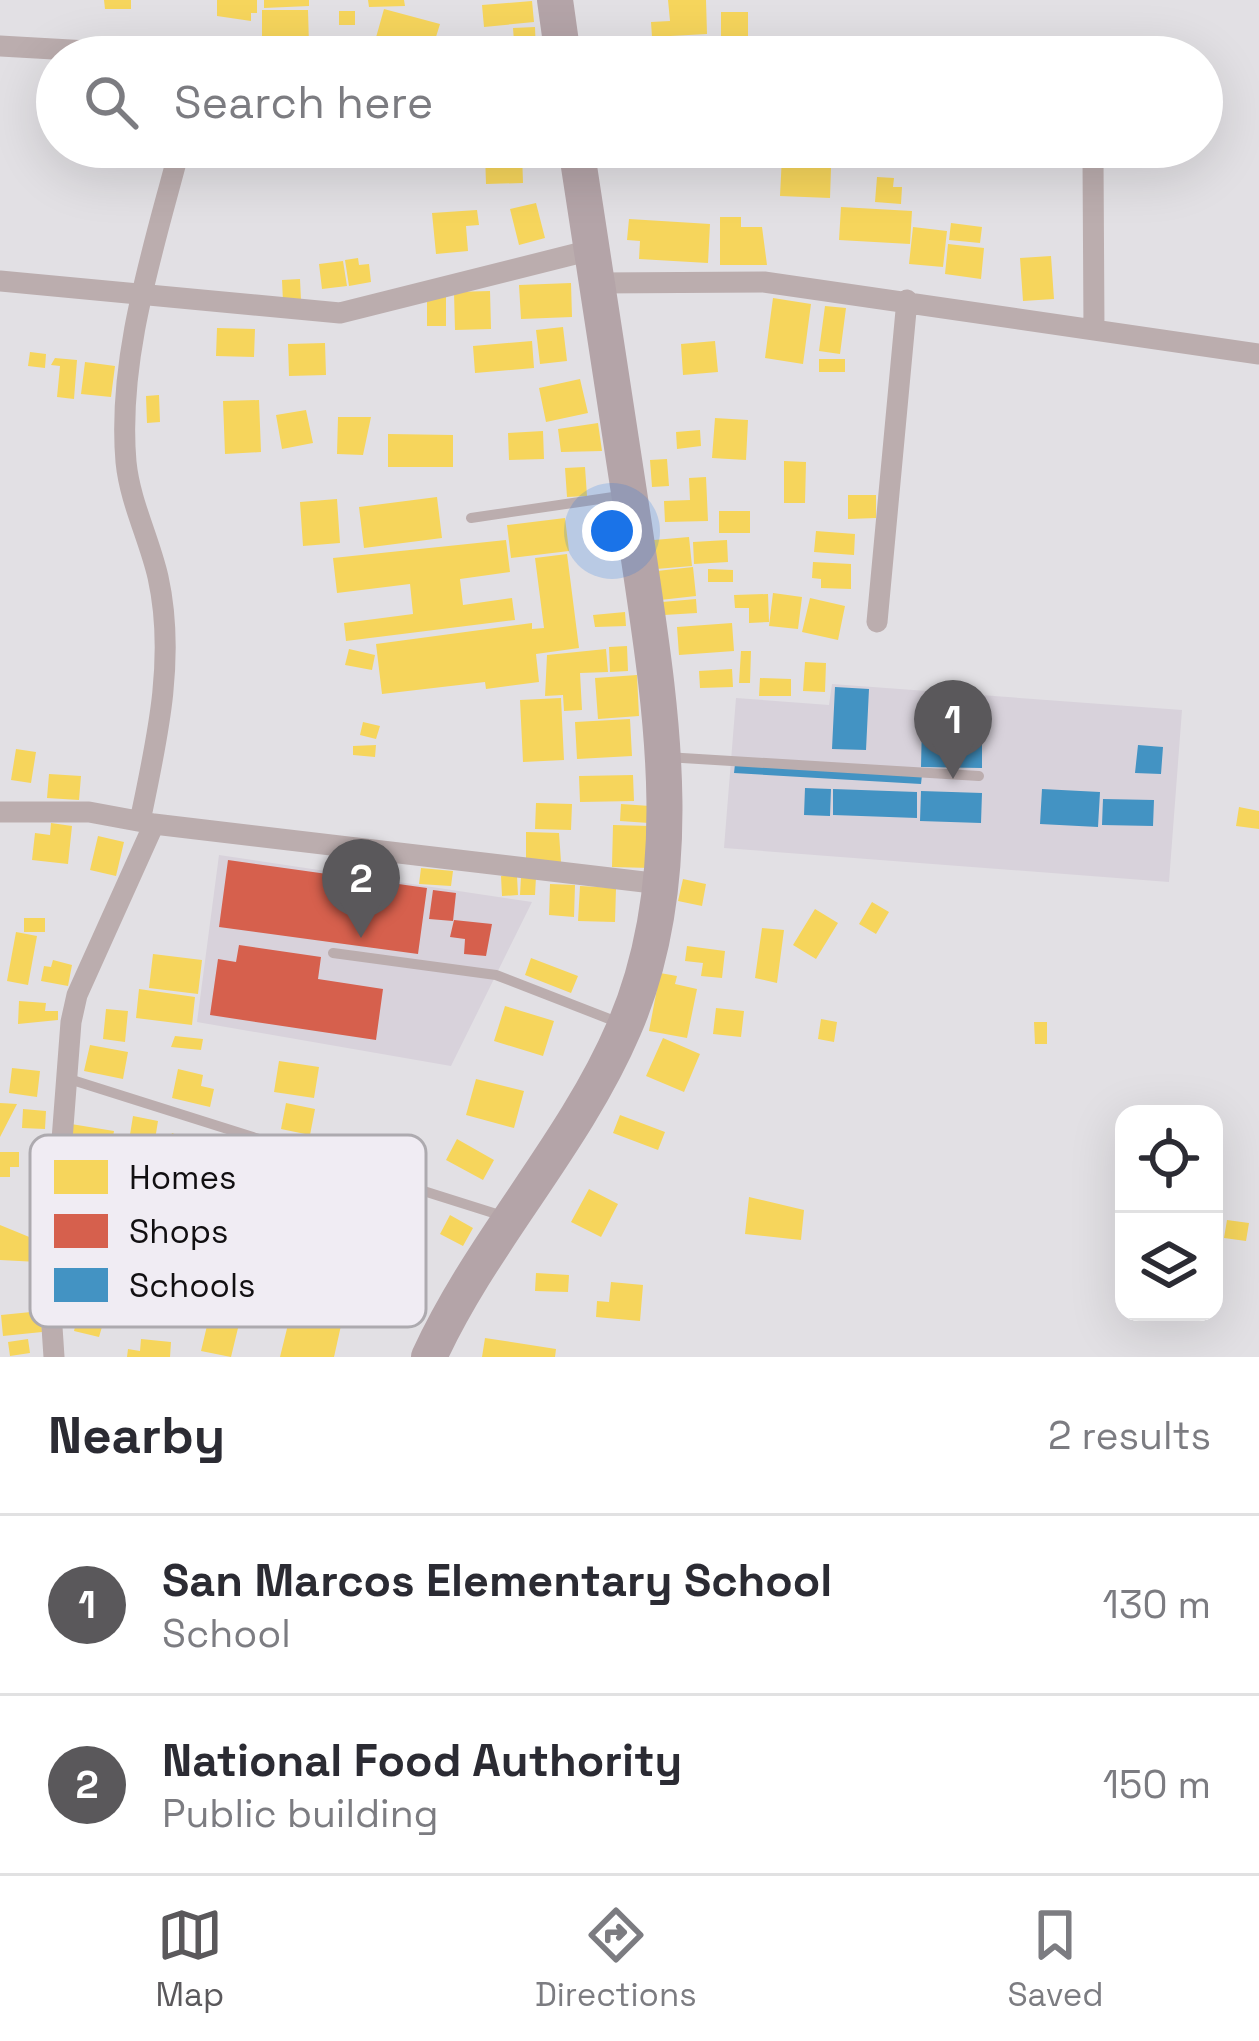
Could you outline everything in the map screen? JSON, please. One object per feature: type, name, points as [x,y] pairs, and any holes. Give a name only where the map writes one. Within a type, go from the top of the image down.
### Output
[{"type":"main road","points":[[556,0],[560,36]]},
{"type":"main road","points":[[429,1357],[509,1218],[606,1066],[626,1025],[655,926],[661,884],[663,757],[579,168]]},
{"type":"street","points":[[0,46],[36,48]]},
{"type":"street","points":[[62,1135],[77,995],[147,822],[169,647],[157,572],[126,459],[142,292],[174,168]]},
{"type":"street","points":[[1093,168],[1094,330]]},
{"type":"street","points":[[0,281],[340,314],[594,267],[907,300],[1259,354]]},
{"type":"street","points":[[877,622],[907,300]]},
{"type":"street","points":[[0,812],[89,812],[661,884]]},
{"type":"street","points":[[52,1327],[54,1357]]},
{"type":"lane","points":[[471,518],[629,495]]},
{"type":"lane","points":[[663,757],[979,776]]},
{"type":"lane","points":[[333,953],[496,975],[626,1025]]},
{"type":"lane","points":[[66,1078],[246,1135]]},
{"type":"lane","points":[[426,1192],[509,1218]]},
{"type":"shaded area","points":[[832,684],[1182,710],[1169,882],[724,848],[736,698],[829,705]]},
{"type":"shaded area","points":[[219,855],[532,902],[451,1066],[197,1022]]},
{"type":"building: Homes","points":[[104,0],[131,0],[131,9],[105,9]]},
{"type":"building: Homes","points":[[217,0],[257,0],[257,13],[251,13],[251,21],[217,16]]},
{"type":"building: Homes","points":[[264,0],[309,0],[309,6],[264,8]]},
{"type":"building: Homes","points":[[368,0],[404,0],[405,6],[369,7]]},
{"type":"building: Homes","points":[[668,0],[706,0],[707,34],[652,36],[651,22],[670,21]]},
{"type":"building: Homes","points":[[532,1],[534,22],[484,27],[482,5]]},
{"type":"building: Homes","points":[[384,9],[440,24],[436,36],[376,36]]},
{"type":"building: Homes","points":[[262,10],[308,10],[309,36],[262,36]]},
{"type":"building: Homes","points":[[339,11],[355,11],[355,25],[339,25]]},
{"type":"building: Homes","points":[[721,12],[748,12],[748,36],[721,36]]},
{"type":"building: Homes","points":[[535,27],[535,36],[514,36],[513,28]]},
{"type":"building: Homes","points":[[485,168],[523,168],[523,183],[486,184]]},
{"type":"building: Homes","points":[[781,168],[831,168],[830,198],[780,196]]},
{"type":"building: Homes","points":[[877,177],[894,178],[893,187],[902,187],[901,204],[875,202]]},
{"type":"building: Homes","points":[[536,203],[545,238],[519,245],[510,209]]},
{"type":"building: Homes","points":[[841,207],[912,211],[910,244],[839,240]]},
{"type":"building: Homes","points":[[477,210],[479,225],[466,226],[468,251],[436,254],[432,213]]},
{"type":"building: Homes","points":[[720,217],[741,217],[741,227],[762,227],[767,265],[720,265]]},
{"type":"building: Homes","points":[[629,219],[710,224],[708,263],[639,259],[640,241],[627,240]]},
{"type":"building: Homes","points":[[951,223],[982,227],[980,243],[949,240]]},
{"type":"building: Homes","points":[[913,227],[947,231],[943,267],[909,264]]},
{"type":"building: Homes","points":[[948,244],[984,248],[981,279],[945,274]]},
{"type":"building: Homes","points":[[1051,256],[1054,299],[1023,301],[1020,258]]},
{"type":"building: Homes","points":[[358,258],[359,265],[369,264],[371,282],[349,286],[345,260]]},
{"type":"building: Homes","points":[[343,261],[347,286],[322,289],[319,264]]},
{"type":"building: Homes","points":[[300,279],[301,301],[283,302],[282,280]]},
{"type":"building: Homes","points":[[571,283],[572,317],[521,319],[519,285]]},
{"type":"building: Homes","points":[[490,291],[491,329],[455,330],[454,292]]},
{"type":"building: Homes","points":[[427,297],[446,297],[446,326],[427,326]]},
{"type":"building: Homes","points":[[773,298],[811,304],[803,364],[765,358]]},
{"type":"building: Homes","points":[[825,306],[846,308],[840,354],[819,351]]},
{"type":"building: Homes","points":[[563,327],[567,361],[540,364],[536,330]]},
{"type":"building: Homes","points":[[217,328],[255,329],[254,357],[216,356]]},
{"type":"building: Homes","points":[[532,341],[534,368],[475,373],[473,346]]},
{"type":"building: Homes","points":[[715,341],[718,372],[683,375],[681,344]]},
{"type":"building: Homes","points":[[325,343],[326,375],[289,376],[288,344]]},
{"type":"building: Homes","points":[[30,352],[46,354],[45,368],[28,366]]},
{"type":"building: Homes","points":[[55,358],[77,360],[74,399],[57,397],[60,366],[51,365]]},
{"type":"building: Homes","points":[[819,359],[845,359],[845,372],[819,372]]},
{"type":"building: Homes","points":[[85,362],[115,366],[111,397],[81,394]]},
{"type":"building: Homes","points":[[580,379],[588,413],[546,422],[539,388]]},
{"type":"building: Homes","points":[[159,395],[160,422],[147,423],[146,396]]},
{"type":"building: Homes","points":[[259,400],[261,452],[225,454],[223,401]]},
{"type":"building: Homes","points":[[306,410],[313,443],[282,449],[276,415]]},
{"type":"building: Homes","points":[[338,417],[371,417],[363,455],[337,454]]},
{"type":"building: Homes","points":[[715,418],[748,420],[746,460],[712,458]]},
{"type":"building: Homes","points":[[598,423],[602,451],[561,452],[558,429]]},
{"type":"building: Homes","points":[[700,430],[701,446],[677,449],[676,432]]},
{"type":"building: Homes","points":[[543,431],[544,459],[509,460],[508,433]]},
{"type":"building: Homes","points":[[388,434],[453,435],[453,467],[388,467]]},
{"type":"building: Homes","points":[[667,459],[669,486],[652,487],[650,460]]},
{"type":"building: Homes","points":[[784,461],[806,462],[805,503],[784,503]]},
{"type":"building: Homes","points":[[585,467],[587,496],[567,497],[565,468]]},
{"type":"building: Homes","points":[[706,477],[708,521],[665,522],[664,501],[690,500],[689,478]]},
{"type":"building: Homes","points":[[848,495],[876,495],[876,518],[848,519]]},
{"type":"building: Homes","points":[[437,497],[442,538],[364,548],[359,507]]},
{"type":"building: Homes","points":[[337,499],[340,543],[303,546],[300,502]]},
{"type":"building: Homes","points":[[719,511],[750,511],[750,533],[719,533]]},
{"type":"building: Homes","points":[[565,518],[569,551],[511,558],[507,525]]},
{"type":"building: Homes","points":[[816,531],[855,534],[854,555],[814,552]]},
{"type":"building: Homes","points":[[689,537],[692,566],[656,569],[654,540]]},
{"type":"building: Homes","points":[[506,540],[510,572],[460,579],[463,605],[512,598],[515,620],[346,641],[344,623],[413,614],[410,584],[337,593],[333,558]]},
{"type":"building: Homes","points":[[727,540],[728,562],[694,564],[693,542]]},
{"type":"building: Homes","points":[[567,554],[579,648],[536,654],[539,682],[486,689],[485,682],[382,694],[376,644],[532,623],[532,629],[544,628],[535,558]]},
{"type":"building: Homes","points":[[813,562],[851,564],[851,589],[821,588],[821,579],[812,578]]},
{"type":"building: Homes","points":[[693,567],[696,596],[660,600],[657,571]]},
{"type":"building: Homes","points":[[708,569],[733,570],[733,582],[708,582]]},
{"type":"building: Homes","points":[[773,593],[802,597],[798,629],[769,626]]},
{"type":"building: Homes","points":[[768,594],[769,622],[749,623],[749,608],[735,608],[734,595]]},
{"type":"building: Homes","points":[[810,598],[845,606],[838,640],[802,632]]},
{"type":"building: Homes","points":[[696,599],[697,613],[664,615],[662,602]]},
{"type":"building: Homes","points":[[625,612],[626,626],[595,627],[593,615]]},
{"type":"building: Homes","points":[[732,623],[734,651],[679,655],[677,627]]},
{"type":"building: Homes","points":[[627,646],[628,671],[610,672],[609,647]]},
{"type":"building: Homes","points":[[349,649],[375,655],[372,670],[345,665]]},
{"type":"building: Homes","points":[[606,649],[608,672],[580,673],[582,710],[564,711],[563,695],[545,696],[547,655]]},
{"type":"building: Homes","points":[[741,651],[751,651],[750,683],[739,683]]},
{"type":"building: Homes","points":[[805,662],[826,663],[825,692],[803,691]]},
{"type":"building: Homes","points":[[732,669],[733,687],[700,688],[699,671]]},
{"type":"building: Homes","points":[[637,675],[639,716],[598,719],[595,678]]},
{"type":"building: Homes","points":[[760,678],[791,679],[791,696],[759,696]]},
{"type":"building: Homes","points":[[561,698],[564,760],[523,762],[520,700]]},
{"type":"building: Homes","points":[[630,719],[632,756],[577,759],[575,722]]},
{"type":"building: Homes","points":[[363,722],[380,726],[376,739],[360,735]]},
{"type":"building: Homes","points":[[376,745],[375,757],[353,755],[353,746]]},
{"type":"building: Homes","points":[[16,749],[36,752],[31,783],[11,780]]},
{"type":"building: Homes","points":[[49,774],[81,776],[79,800],[47,798]]},
{"type":"building: Homes","points":[[633,775],[634,801],[580,802],[579,776]]},
{"type":"building: Homes","points":[[536,803],[572,804],[571,830],[535,829]]},
{"type":"building: Homes","points":[[621,804],[650,806],[649,823],[620,821]]},
{"type":"building: Homes","points":[[1239,807],[1259,811],[1259,829],[1236,826]]},
{"type":"building: Homes","points":[[51,823],[72,826],[68,864],[32,860],[35,833],[50,835]]},
{"type":"building: Homes","points":[[613,825],[651,826],[651,868],[612,867]]},
{"type":"building: Homes","points":[[526,832],[559,833],[561,862],[526,863]]},
{"type":"building: Homes","points":[[98,836],[124,842],[116,876],[90,870]]},
{"type":"building: Homes","points":[[353,859],[396,864],[394,879],[351,873]]},
{"type":"building: Homes","points":[[421,868],[453,871],[451,886],[419,884]]},
{"type":"building: Homes","points":[[501,876],[517,876],[518,895],[502,896]]},
{"type":"building: Homes","points":[[521,877],[536,877],[535,895],[520,895]]},
{"type":"building: Homes","points":[[683,879],[706,884],[702,906],[678,901]]},
{"type":"building: Homes","points":[[550,884],[575,885],[574,917],[549,915]]},
{"type":"building: Homes","points":[[580,886],[616,888],[615,922],[578,921]]},
{"type":"building: Homes","points":[[872,902],[889,912],[876,934],[859,924]]},
{"type":"building: Homes","points":[[815,909],[838,923],[816,959],[793,945]]},
{"type":"building: Homes","points":[[24,918],[45,918],[45,932],[24,932]]},
{"type":"building: Homes","points":[[762,928],[784,930],[777,983],[755,978]]},
{"type":"building: Homes","points":[[16,932],[37,936],[28,985],[7,981]]},
{"type":"building: Homes","points":[[687,946],[725,951],[722,978],[701,976],[703,963],[685,961]]},
{"type":"building: Homes","points":[[153,954],[202,960],[198,994],[149,988]]},
{"type":"building: Homes","points":[[531,958],[578,976],[571,993],[525,975]]},
{"type":"building: Homes","points":[[53,960],[72,965],[68,986],[41,981],[44,966],[51,967]]},
{"type":"building: Homes","points":[[660,973],[677,976],[675,984],[697,989],[687,1038],[649,1031]]},
{"type":"building: Homes","points":[[139,989],[195,997],[192,1025],[136,1018]]},
{"type":"building: Homes","points":[[19,1001],[46,1003],[45,1011],[58,1011],[58,1020],[18,1024]]},
{"type":"building: Homes","points":[[505,1006],[554,1021],[543,1056],[494,1041]]},
{"type":"building: Homes","points":[[716,1008],[744,1011],[741,1037],[713,1034]]},
{"type":"building: Homes","points":[[106,1009],[128,1011],[125,1042],[103,1039]]},
{"type":"building: Homes","points":[[821,1019],[837,1022],[834,1042],[818,1039]]},
{"type":"building: Homes","points":[[1034,1022],[1047,1022],[1047,1044],[1035,1044]]},
{"type":"building: Homes","points":[[175,1036],[203,1039],[201,1050],[171,1047]]},
{"type":"building: Homes","points":[[663,1038],[700,1054],[684,1092],[646,1076]]},
{"type":"building: Homes","points":[[90,1045],[128,1052],[123,1079],[84,1071]]},
{"type":"building: Homes","points":[[279,1061],[319,1067],[314,1098],[274,1092]]},
{"type":"building: Homes","points":[[12,1068],[40,1071],[37,1097],[9,1093]]},
{"type":"building: Homes","points":[[178,1069],[203,1075],[201,1086],[214,1089],[210,1107],[172,1098]]},
{"type":"building: Homes","points":[[476,1079],[524,1091],[514,1128],[466,1115]]},
{"type":"building: Homes","points":[[0,1103],[17,1104],[0,1137]]},
{"type":"building: Homes","points":[[286,1103],[315,1109],[310,1135],[281,1129]]},
{"type":"building: Homes","points":[[23,1109],[46,1111],[45,1129],[22,1128]]},
{"type":"building: Homes","points":[[620,1115],[665,1132],[658,1150],[613,1133]]},
{"type":"building: Homes","points":[[133,1116],[158,1121],[156,1135],[130,1135]]},
{"type":"building: Homes","points":[[71,1124],[114,1131],[113,1135],[69,1135]]},
{"type":"building: Homes","points":[[457,1139],[494,1160],[483,1180],[446,1160]]},
{"type":"building: Homes","points":[[0,1152],[19,1152],[19,1167],[10,1167],[10,1177],[0,1177]]},
{"type":"building: Homes","points":[[589,1189],[618,1204],[601,1237],[571,1222]]},
{"type":"building: Homes","points":[[749,1197],[804,1210],[801,1240],[745,1234]]},
{"type":"building: Homes","points":[[450,1215],[473,1228],[463,1246],[440,1234]]},
{"type":"building: Homes","points":[[1227,1220],[1249,1223],[1246,1241],[1224,1238]]},
{"type":"building: Homes","points":[[0,1225],[30,1237],[30,1262],[0,1260]]},
{"type":"building: Homes","points":[[536,1273],[569,1275],[568,1292],[535,1291]]},
{"type":"building: Homes","points":[[611,1282],[643,1285],[640,1321],[596,1317],[597,1301],[609,1302]]},
{"type":"building: Homes","points":[[30,1312],[30,1327],[42,1327],[42,1332],[3,1336],[1,1315]]},
{"type":"building: Homes","points":[[75,1327],[102,1327],[99,1337],[74,1331]]},
{"type":"building: Homes","points":[[207,1327],[238,1327],[231,1357],[201,1351]]},
{"type":"building: Homes","points":[[287,1327],[341,1327],[334,1357],[280,1357]]},
{"type":"building: Homes","points":[[485,1338],[556,1349],[555,1357],[482,1357]]},
{"type":"building: Homes","points":[[28,1339],[30,1353],[10,1356],[8,1342]]},
{"type":"building: Homes","points":[[141,1339],[171,1342],[170,1357],[127,1357],[128,1349],[140,1351]]},
{"type":"building: Shops","points":[[228,860],[427,888],[418,954],[219,927]]},
{"type":"building: Shops","points":[[433,890],[456,893],[453,921],[429,919]]},
{"type":"building: Shops","points":[[454,920],[492,924],[486,956],[464,954],[465,939],[450,937]]},
{"type":"building: Shops","points":[[239,945],[321,957],[318,979],[383,989],[376,1040],[210,1015],[218,959],[236,962]]},
{"type":"building: Schools","points":[[835,687],[869,689],[866,750],[832,749]]},
{"type":"building: Schools","points":[[922,723],[982,724],[982,768],[921,767]]},
{"type":"building: Schools","points":[[1138,745],[1163,747],[1161,774],[1135,773]]},
{"type":"building: Schools","points":[[735,764],[922,775],[921,784],[734,773]]},
{"type":"building: Schools","points":[[805,788],[831,789],[830,816],[804,815]]},
{"type":"building: Schools","points":[[833,789],[917,792],[917,818],[833,815]]},
{"type":"building: Schools","points":[[1042,789],[1100,792],[1098,827],[1040,824]]},
{"type":"building: Schools","points":[[921,791],[982,793],[981,823],[920,821]]},
{"type":"building: Schools","points":[[1103,799],[1154,800],[1153,826],[1102,825]]},
{"type":"place","name":"San Marcos Elementary School","points":[[953,779]]},
{"type":"place","name":"National Food Authority","points":[[361,938]]}]
